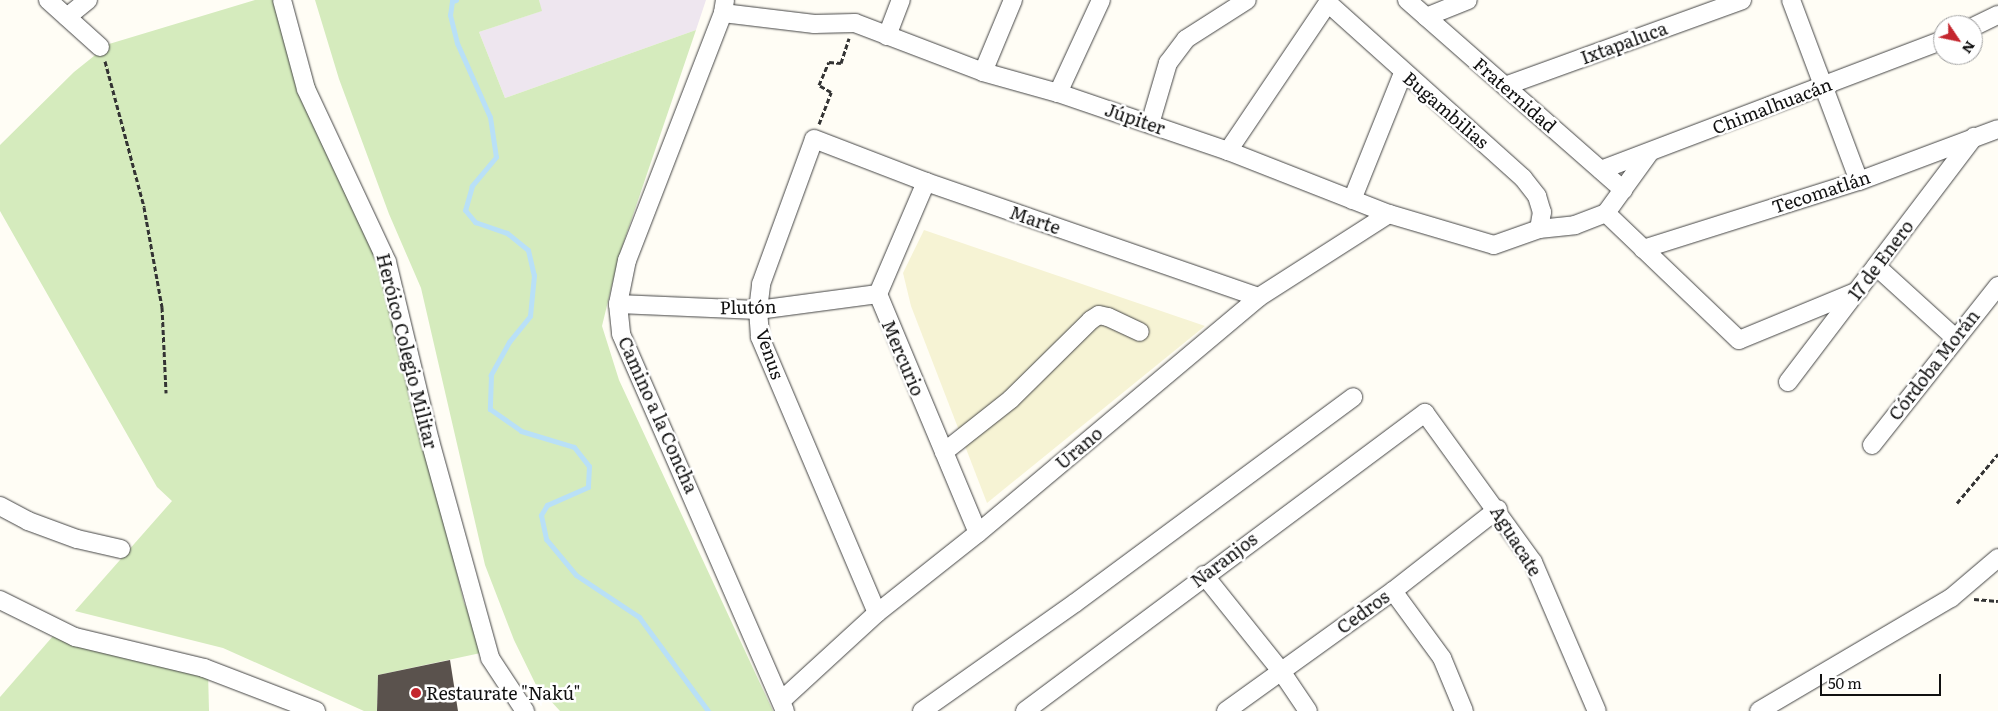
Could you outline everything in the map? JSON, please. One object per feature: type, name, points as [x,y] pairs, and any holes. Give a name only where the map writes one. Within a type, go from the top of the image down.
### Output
[{"type":"street","points":[[48,0],[100,46]]},
{"type":"street","points":[[67,18],[88,0]]},
{"type":"street","name":"Heróico Colegio Militar","points":[[282,0],[306,89],[387,262],[430,442],[490,658],[520,709]]},
{"type":"street","points":[[887,36],[901,0]]},
{"type":"street","points":[[983,72],[1013,0]]},
{"type":"street","points":[[1058,93],[1101,0]]},
{"type":"street","points":[[1150,124],[1168,63],[1186,39],[1247,0]]},
{"type":"street","name":"Fraternidad","points":[[1407,0],[1624,190]]},
{"type":"street","points":[[1426,16],[1468,0]]},
{"type":"street","name":"Ixtapaluca","points":[[1505,86],[1742,0]]},
{"type":"street","points":[[1791,0],[1859,181]]},
{"type":"street","name":"Bugambilias","points":[[1228,151],[1328,3],[1403,73],[1524,178],[1537,196],[1542,212],[1539,229]]},
{"type":"street","name":"Júpiter","points":[[724,6],[814,24],[854,23],[983,72],[1058,93],[1228,151],[1389,214],[1494,245],[1539,229],[1575,225],[1606,212]]},
{"type":"street","name":"Camino a la Concha","points":[[724,6],[627,260],[618,304],[621,334],[783,706]]},
{"type":"street","points":[[1983,22],[1998,15]]},
{"type":"street","name":"Chimalhuacán","points":[[1601,170],[1933,44]]},
{"type":"street","points":[[1352,200],[1403,73]]},
{"type":"street","name":"Tecomatlán","points":[[1642,249],[1859,181],[1998,129]]},
{"type":"street","name":"17 de Enero","points":[[1788,382],[1975,137]]},
{"type":"street","name":"Marte","points":[[814,139],[926,182],[1259,297]]},
{"type":"street","name":"Venus","points":[[814,139],[761,284],[758,310],[760,337],[877,613]]},
{"type":"street","points":[[1650,152],[1624,190],[1606,212],[1642,249],[1739,340],[1858,291]]},
{"type":"street","points":[[878,294],[926,182]]},
{"type":"street","name":"Urano","points":[[783,706],[877,613],[978,533],[1259,297],[1389,214]]},
{"type":"street","points":[[1876,266],[1955,338]]},
{"type":"street","name":"Córdoba Morán","points":[[1872,445],[1998,286]]},
{"type":"street","name":"Plutón","points":[[618,304],[758,310],[878,294]]},
{"type":"street","name":"Mercurio","points":[[878,294],[978,533]]},
{"type":"street","points":[[944,452],[1011,399],[1091,320],[1099,315],[1108,317],[1140,332]]},
{"type":"street","points":[[922,711],[1075,603],[1353,397]]},
{"type":"street","name":"Aguacate","points":[[1425,413],[1498,510],[1533,562],[1597,711]]},
{"type":"street","name":"Naranjos","points":[[1025,711],[1204,575],[1425,413]]},
{"type":"street","points":[[0,506],[20,518],[69,536],[121,549]]},
{"type":"street","name":"Cedros","points":[[1226,711],[1393,591],[1498,510]]},
{"type":"street","points":[[1759,711],[1951,598],[1998,558]]},
{"type":"street","points":[[1204,575],[1281,671],[1308,711]]},
{"type":"street","points":[[1393,591],[1442,658],[1464,711]]},
{"type":"street","points":[[0,600],[75,637],[204,668],[316,711]]},
{"type":"path","points":[[814,139],[831,92],[819,85],[829,62],[841,63],[854,23]]},
{"type":"path","points":[[100,46],[111,77],[144,207],[162,307],[166,393]]},
{"type":"path","points":[[1957,503],[1998,454]]},
{"type":"shaded area","points":[[539,0],[706,0],[696,30],[505,98],[479,32],[541,11]]},
{"type":"shaded area","points":[[924,230],[1205,326],[987,503],[911,306],[903,273]]},
{"type":"green space","points":[[255,0],[289,0],[312,77],[384,268],[464,603],[490,651],[378,675],[377,711],[364,711],[223,648],[75,611],[172,501],[157,487],[0,211],[0,145],[74,72],[109,44]]},
{"type":"green space","points":[[315,0],[539,0],[542,11],[479,32],[505,98],[696,30],[619,256],[602,326],[619,380],[773,711],[560,711],[536,685],[514,640],[485,565],[421,288],[389,214],[339,79]]},
{"type":"green space","points":[[60,628],[208,671],[209,711],[0,711],[0,697]]},
{"type":"building","name":"Restaurate \"Nakú\"","points":[[450,660],[458,711],[377,711],[378,675]]},
{"type":"waterway","points":[[456,0],[452,1],[450,15],[457,43],[490,117],[496,157],[472,186],[465,210],[475,222],[507,233],[528,250],[534,275],[530,316],[509,342],[491,375],[490,409],[521,431],[574,447],[589,466],[588,487],[547,505],[541,515],[546,539],[576,575],[639,617],[708,711]]},
{"type":"place","name":"Restaurate \"Nakú\"","points":[[416,693]]}]
